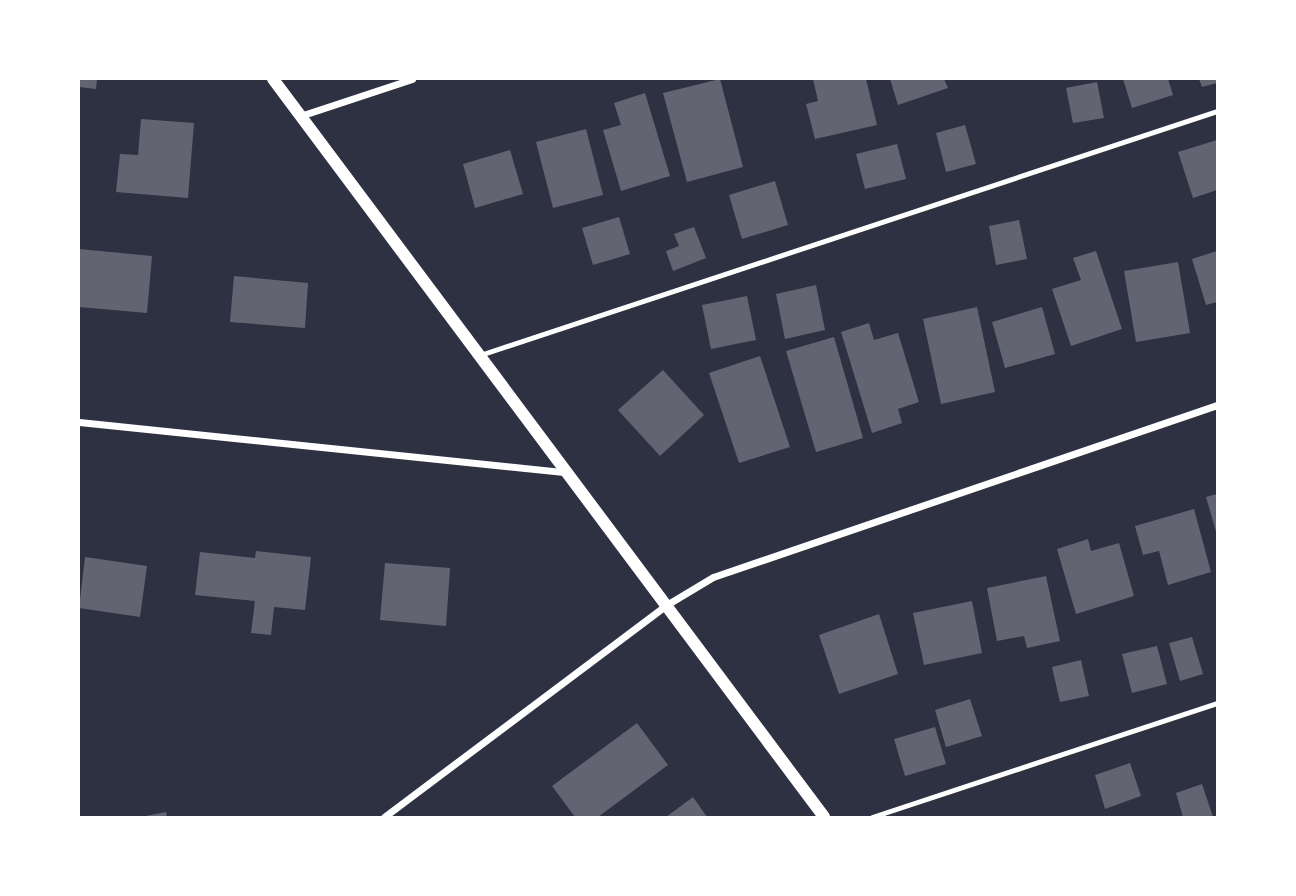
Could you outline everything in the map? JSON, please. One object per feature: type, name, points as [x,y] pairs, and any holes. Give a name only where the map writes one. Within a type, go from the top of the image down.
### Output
[{"type":"street","points":[[272,79],[668,604],[824,817]]},
{"type":"street","points":[[300,116],[412,79]]},
{"type":"street","points":[[384,817],[668,604],[713,577],[1217,405]]},
{"type":"street","points":[[79,422],[568,472]]},
{"type":"lane","points":[[480,355],[1217,111]]},
{"type":"lane","points":[[872,817],[1217,703]]},
{"type":"building","points":[[79,79],[97,79],[96,89],[79,87]]},
{"type":"building","points":[[720,79],[743,167],[687,182],[663,93]]},
{"type":"building","points":[[813,79],[866,79],[877,125],[815,139],[806,104],[818,101]]},
{"type":"building","points":[[890,79],[944,79],[948,88],[898,105]]},
{"type":"building","points":[[1123,79],[1168,79],[1173,95],[1132,108]]},
{"type":"building","points":[[1199,79],[1217,79],[1217,83],[1202,87]]},
{"type":"building","points":[[1097,82],[1104,118],[1073,123],[1066,88]]},
{"type":"building","points":[[645,93],[670,176],[621,191],[603,130],[621,125],[614,103]]},
{"type":"building","points":[[141,119],[194,123],[188,198],[116,192],[120,154],[138,155]]},
{"type":"building","points":[[965,125],[976,164],[946,172],[936,133]]},
{"type":"building","points":[[586,129],[603,195],[553,208],[536,142]]},
{"type":"building","points":[[1217,140],[1217,190],[1193,198],[1178,152]]},
{"type":"building","points":[[897,144],[906,179],[865,189],[856,154]]},
{"type":"building","points":[[510,150],[523,194],[475,208],[463,164]]},
{"type":"building","points":[[775,181],[788,225],[742,239],[729,195]]},
{"type":"building","points":[[619,217],[630,254],[593,265],[582,228]]},
{"type":"building","points":[[1019,220],[1027,259],[996,265],[989,226]]},
{"type":"building","points":[[694,227],[706,258],[673,271],[666,251],[679,246],[674,234]]},
{"type":"building","points":[[79,249],[152,256],[147,313],[79,307]]},
{"type":"building","points":[[1096,251],[1122,329],[1071,346],[1052,289],[1081,280],[1073,258]]},
{"type":"building","points":[[1217,251],[1217,302],[1206,305],[1192,259]]},
{"type":"building","points":[[1178,262],[1190,333],[1136,342],[1124,271]]},
{"type":"building","points":[[234,276],[308,283],[305,328],[230,322]]},
{"type":"building","points":[[816,285],[825,330],[785,339],[776,294]]},
{"type":"building","points":[[747,296],[756,340],[711,349],[702,305]]},
{"type":"building","points":[[977,307],[995,392],[941,404],[923,319]]},
{"type":"building","points":[[1042,307],[1055,354],[1005,368],[992,322]]},
{"type":"building","points":[[869,323],[874,340],[898,333],[919,402],[898,409],[902,423],[872,433],[841,332]]},
{"type":"building","points":[[834,337],[863,438],[816,452],[786,351]]},
{"type":"building","points":[[760,356],[790,447],[739,463],[709,373]]},
{"type":"building","points":[[663,370],[704,415],[660,456],[618,410]]},
{"type":"building","points":[[1217,494],[1217,535],[1206,497]]},
{"type":"building","points":[[1194,509],[1211,572],[1168,585],[1159,551],[1143,555],[1135,526]]},
{"type":"building","points":[[1088,539],[1091,551],[1119,543],[1134,596],[1076,614],[1057,549]]},
{"type":"building","points":[[256,551],[311,557],[305,610],[274,607],[271,635],[251,633],[255,601],[195,595],[200,552],[255,558]]},
{"type":"building","points":[[85,557],[147,566],[140,617],[79,608]]},
{"type":"building","points":[[385,563],[450,568],[446,626],[380,620]]},
{"type":"building","points":[[1046,576],[1060,641],[1027,648],[1024,636],[997,641],[987,588]]},
{"type":"building","points":[[972,601],[982,653],[924,665],[913,613]]},
{"type":"building","points":[[879,614],[898,674],[839,694],[819,635]]},
{"type":"building","points":[[1192,637],[1203,674],[1180,681],[1169,643]]},
{"type":"building","points":[[1157,646],[1167,684],[1132,693],[1122,654]]},
{"type":"building","points":[[1081,660],[1089,696],[1060,702],[1052,667]]},
{"type":"building","points":[[970,699],[982,736],[946,747],[935,710]]},
{"type":"building","points":[[637,723],[668,765],[598,817],[575,817],[552,786]]},
{"type":"building","points":[[935,727],[946,764],[905,776],[894,739]]},
{"type":"building","points":[[1130,763],[1141,796],[1105,809],[1095,775]]},
{"type":"building","points":[[1202,784],[1213,817],[1183,817],[1176,793]]},
{"type":"building","points":[[693,797],[707,817],[666,817]]},
{"type":"building","points":[[166,812],[167,817],[146,817],[146,816]]}]
